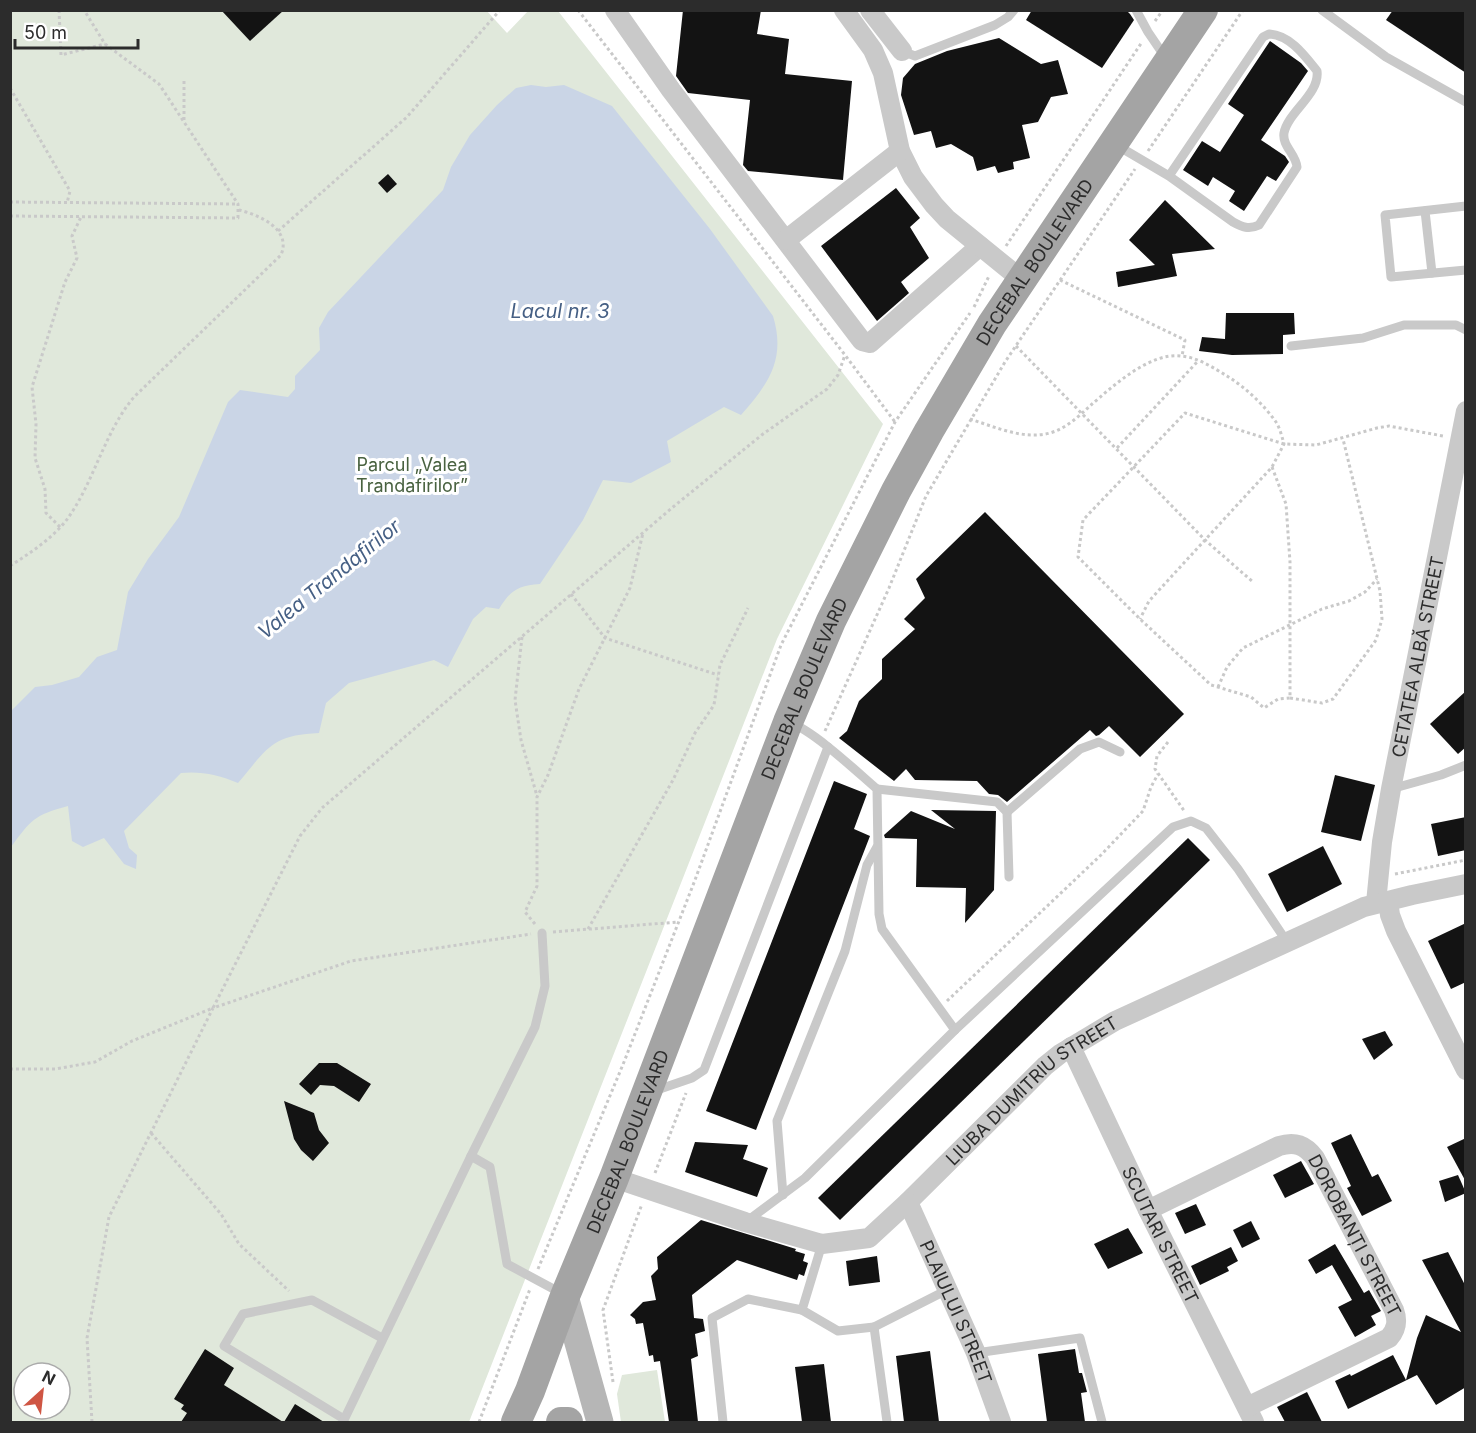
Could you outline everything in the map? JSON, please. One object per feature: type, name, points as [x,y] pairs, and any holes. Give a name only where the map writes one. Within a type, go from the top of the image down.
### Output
[{"type":"main road","name":"DECEBAL BOULEVARD","points":[[516,1422],[614,1178],[789,722],[831,621],[896,491],[981,341],[1203,10]]},
{"type":"main road","points":[[561,1422],[568,1422]]},
{"type":"street","points":[[615,10],[671,90],[866,344],[888,329],[980,246]]},
{"type":"street","points":[[844,10],[873,50],[880,65],[900,151],[913,177],[934,205],[1022,280]]},
{"type":"street","points":[[870,10],[902,51]]},
{"type":"street","points":[[786,240],[900,151]]},
{"type":"street","name":"CETATEA ALBĂ STREET","points":[[1466,411],[1390,789],[1378,878],[1382,902],[1466,1070]]},
{"type":"street","name":"LIUBA DUMITRIU STREET","points":[[614,1178],[746,1222],[822,1244],[868,1238],[908,1202],[1059,1054],[1115,1021],[1287,942],[1382,902],[1466,884]]},
{"type":"street","name":"SCUTARI STREET","points":[[1071,1047],[1148,1210],[1250,1415]]},
{"type":"street","name":"DOROBANȚI STREET","points":[[1148,1210],[1279,1146],[1287,1144],[1301,1146],[1309,1150],[1315,1158],[1394,1310],[1397,1323],[1394,1333],[1389,1338],[1250,1415]]},
{"type":"street","name":"PLAIULUI STREET","points":[[908,1202],[976,1353],[1000,1422]]},
{"type":"street","points":[[565,1296],[600,1422]]},
{"type":"lane","points":[[902,51],[915,56],[995,25],[1014,10]]},
{"type":"lane","points":[[1136,10],[1168,61]]},
{"type":"lane","points":[[1322,10],[1386,57],[1466,102]]},
{"type":"lane","points":[[1114,143],[1169,176],[1242,227],[1249,228],[1259,225],[1297,167],[1292,152],[1286,145],[1285,129],[1316,83],[1317,71],[1298,49],[1281,37],[1269,34],[1263,37],[1169,176]]},
{"type":"lane","points":[[1466,206],[1385,215],[1391,277],[1466,270]]},
{"type":"lane","points":[[1425,211],[1432,273]]},
{"type":"lane","points":[[1291,346],[1363,338],[1404,325],[1456,325],[1466,330]]},
{"type":"lane","points":[[789,722],[828,747],[877,789],[997,802],[1007,813],[1009,877]]},
{"type":"lane","points":[[1007,813],[1080,749],[1099,742],[1120,752]]},
{"type":"lane","points":[[646,1094],[692,1078],[704,1070],[828,747]]},
{"type":"lane","points":[[1390,789],[1441,775],[1466,765]]},
{"type":"lane","points":[[877,789],[879,914],[882,929],[955,1030]]},
{"type":"lane","points":[[746,1222],[805,1178],[955,1030],[1173,826],[1191,821],[1206,828],[1238,869],[1287,942]]},
{"type":"lane","points":[[783,1195],[777,1121],[844,951],[867,865],[878,845]]},
{"type":"lane","points":[[382,1338],[312,1300],[243,1314],[224,1346],[343,1421],[536,1027],[545,986],[542,933]]},
{"type":"lane","points":[[471,1156],[490,1167],[507,1264],[565,1296]]},
{"type":"lane","points":[[802,1310],[822,1244]]},
{"type":"lane","points":[[723,1422],[712,1318],[748,1299],[802,1310],[838,1331],[874,1327],[947,1290]]},
{"type":"lane","points":[[874,1327],[887,1422]]},
{"type":"lane","points":[[976,1353],[1080,1338],[1102,1422]]},
{"type":"path","points":[[59,10],[61,55],[105,44]]},
{"type":"path","points":[[10,216],[238,218],[238,204],[159,84],[105,44],[84,10]]},
{"type":"path","points":[[278,231],[407,117],[500,10]]},
{"type":"path","points":[[578,10],[895,422]]},
{"type":"path","points":[[1140,619],[1149,602],[1272,467],[1284,444],[1277,423],[1248,391],[1222,373],[1182,356],[1158,360],[1133,372],[1117,382],[1070,424],[1058,430],[1037,435],[1006,431],[970,419],[1060,280],[1243,10]]},
{"type":"path","points":[[184,81],[184,122]]},
{"type":"path","points":[[10,88],[70,191],[67,202]]},
{"type":"path","points":[[10,202],[238,204]]},
{"type":"path","points":[[10,566],[50,538],[76,505],[123,410],[150,380],[276,262],[284,248],[283,238],[278,231],[263,219],[238,210]]},
{"type":"path","points":[[60,527],[46,513],[45,489],[35,458],[36,424],[32,387],[65,282],[77,258],[72,236],[81,217]]},
{"type":"path","points":[[1060,280],[1185,340],[1182,356]]},
{"type":"path","points":[[1016,346],[1205,540],[1252,582]]},
{"type":"path","points":[[92,1422],[87,1338],[109,1217],[300,836],[322,808],[643,532],[764,434],[827,389],[838,375],[845,355]]},
{"type":"path","points":[[1117,448],[1198,361]]},
{"type":"path","points":[[1343,439],[1382,607],[1380,630],[1376,640],[1333,699],[1322,703],[1290,698],[1278,699],[1264,708],[1251,697],[1211,685],[1078,557],[1083,520],[1185,413],[1284,444],[1317,445],[1389,426],[1460,439]]},
{"type":"path","points":[[1272,467],[1286,504],[1290,562],[1290,698]]},
{"type":"path","points":[[537,797],[548,775],[579,689],[630,588],[643,532]]},
{"type":"path","points":[[1218,687],[1227,667],[1243,648],[1322,609],[1349,601],[1365,592],[1377,579]]},
{"type":"path","points":[[571,594],[605,638],[718,675]]},
{"type":"path","points":[[588,929],[673,780],[695,733],[714,705],[720,665],[748,608]]},
{"type":"path","points":[[523,636],[515,700],[521,740],[537,797],[537,886],[525,912],[542,933]]},
{"type":"path","points":[[1168,742],[1156,756],[1155,769],[1191,821]]},
{"type":"path","points":[[939,1008],[1101,855],[1143,811],[1158,774]]},
{"type":"path","points":[[1378,878],[1466,860]]},
{"type":"path","points":[[10,1069],[55,1069],[95,1062],[132,1041],[213,1008],[351,961],[542,933],[678,922]]},
{"type":"path","points":[[151,1133],[221,1214],[239,1244],[302,1303]]},
{"type":"green space","name":"Parcul „Valea Trandafirilor”","points":[[486,10],[507,33],[528,11],[558,11],[883,424],[777,639],[469,1422],[11,1422],[10,11]]},
{"type":"green space","points":[[657,1370],[665,1422],[621,1422],[617,1394],[622,1375]]},
{"type":"water","name":"Lacul nr. 3","points":[[531,85],[546,87],[564,85],[612,106],[710,229],[773,316],[777,331],[776,358],[760,392],[741,415],[724,407],[667,441],[671,462],[631,483],[603,480],[583,520],[540,584],[515,590],[499,609],[486,607],[473,619],[448,667],[434,660],[349,683],[326,703],[319,733],[290,737],[271,746],[238,783],[210,774],[181,773],[124,831],[129,848],[137,855],[136,869],[124,864],[104,838],[83,847],[72,841],[68,806],[48,812],[34,820],[11,847],[11,711],[35,687],[52,685],[79,677],[97,657],[117,650],[128,592],[148,559],[179,517],[228,402],[240,390],[288,397],[295,389],[295,376],[320,350],[319,328],[328,312],[443,190],[451,167],[470,135],[516,88]]},
{"type":"building","points":[[221,10],[284,10],[250,41]]},
{"type":"building","points":[[683,10],[761,10],[757,34],[789,39],[785,74],[852,81],[843,180],[748,171],[743,165],[750,100],[688,93],[676,76]]},
{"type":"building","points":[[1032,10],[1126,10],[1134,20],[1102,68],[1026,20]]},
{"type":"building","points":[[1393,10],[1466,10],[1466,73],[1386,20]]},
{"type":"building","points":[[999,38],[1041,64],[1058,60],[1068,94],[1051,97],[1038,122],[1022,125],[1030,158],[1013,162],[1014,169],[998,173],[995,166],[977,171],[973,157],[951,144],[936,148],[931,131],[914,135],[901,95],[903,78],[915,64],[947,51]]},
{"type":"building","points":[[1270,41],[1301,63],[1308,71],[1261,140],[1285,156],[1289,162],[1276,181],[1267,176],[1244,211],[1229,201],[1235,191],[1213,177],[1208,186],[1183,170],[1202,141],[1220,152],[1244,115],[1228,104]]},
{"type":"building","points":[[388,174],[397,184],[387,193],[378,183]]},
{"type":"building","points":[[896,188],[920,218],[910,227],[929,258],[901,282],[909,293],[877,321],[821,246]]},
{"type":"building","points":[[1165,200],[1215,249],[1172,254],[1177,276],[1118,287],[1116,272],[1155,265],[1129,240]]},
{"type":"building","points":[[1226,313],[1294,313],[1295,334],[1283,335],[1283,354],[1232,355],[1199,351],[1202,337],[1225,339]]},
{"type":"building","points":[[985,512],[1184,714],[1140,757],[1109,726],[1096,736],[1090,730],[1007,802],[998,795],[989,794],[977,781],[915,780],[906,769],[894,781],[839,738],[847,731],[859,701],[882,679],[882,659],[915,629],[904,619],[925,598],[916,579]]},
{"type":"building","points":[[1466,691],[1466,747],[1458,754],[1430,724]]},
{"type":"building","points":[[1335,775],[1375,785],[1361,841],[1321,832]]},
{"type":"building","points":[[834,781],[867,794],[854,829],[870,836],[756,1130],[706,1111]]},
{"type":"building","points":[[931,810],[996,811],[994,890],[965,923],[966,888],[916,887],[917,839],[885,838],[884,835],[911,811],[955,829]]},
{"type":"building","points":[[1466,817],[1466,850],[1438,856],[1431,824]]},
{"type":"building","points":[[1188,838],[1210,860],[840,1220],[818,1198]]},
{"type":"building","points":[[1323,846],[1342,884],[1287,912],[1268,874]]},
{"type":"building","points":[[1466,923],[1466,982],[1451,989],[1428,941]]},
{"type":"building","points":[[1385,1031],[1393,1045],[1374,1060],[1362,1039]]},
{"type":"building","points":[[319,1063],[337,1063],[371,1084],[359,1102],[334,1086],[320,1085],[311,1095],[299,1084]]},
{"type":"building","points":[[284,1101],[314,1113],[319,1130],[329,1143],[313,1161],[301,1150],[294,1139]]},
{"type":"building","points":[[1351,1134],[1372,1177],[1378,1174],[1392,1201],[1362,1216],[1347,1188],[1351,1186],[1331,1143]]},
{"type":"building","points":[[1466,1138],[1466,1182],[1447,1147]]},
{"type":"building","points":[[695,1142],[748,1145],[743,1159],[768,1168],[757,1197],[685,1172]]},
{"type":"building","points":[[1301,1161],[1314,1184],[1285,1198],[1273,1175]]},
{"type":"building","points":[[1458,1175],[1466,1193],[1445,1202],[1439,1181]]},
{"type":"building","points":[[1196,1204],[1206,1225],[1185,1234],[1175,1213]]},
{"type":"building","points":[[701,1220],[796,1249],[795,1251],[805,1254],[803,1261],[808,1263],[804,1276],[799,1274],[797,1280],[737,1260],[692,1295],[694,1318],[703,1319],[705,1331],[695,1334],[698,1356],[691,1359],[698,1422],[669,1422],[660,1361],[654,1362],[653,1355],[649,1356],[643,1323],[636,1324],[635,1319],[630,1315],[643,1302],[656,1300],[651,1276],[658,1269],[657,1257]]},
{"type":"building","points":[[1251,1221],[1260,1239],[1242,1248],[1233,1230]]},
{"type":"building","points":[[1128,1228],[1143,1253],[1108,1269],[1094,1244]]},
{"type":"building","points":[[1335,1244],[1364,1293],[1369,1290],[1381,1311],[1371,1316],[1376,1325],[1355,1337],[1338,1307],[1352,1300],[1332,1265],[1316,1274],[1308,1260]]},
{"type":"building","points":[[1231,1247],[1238,1261],[1227,1267],[1229,1271],[1200,1285],[1191,1266]]},
{"type":"building","points":[[1448,1252],[1466,1287],[1466,1387],[1436,1405],[1417,1375],[1348,1409],[1335,1381],[1350,1374],[1351,1376],[1393,1355],[1406,1380],[1417,1338],[1426,1315],[1461,1332],[1422,1260]]},
{"type":"building","points":[[877,1256],[880,1282],[849,1286],[846,1261]]},
{"type":"building","points":[[205,1349],[234,1368],[224,1385],[283,1422],[181,1422],[187,1413],[181,1409],[184,1405],[174,1399]]},
{"type":"building","points":[[1075,1349],[1079,1373],[1082,1373],[1087,1392],[1081,1393],[1085,1422],[1047,1422],[1038,1354]]},
{"type":"building","points":[[930,1351],[939,1422],[904,1422],[896,1356]]},
{"type":"building","points":[[824,1364],[831,1422],[802,1422],[795,1367]]},
{"type":"building","points":[[1307,1392],[1322,1422],[1285,1422],[1277,1407]]},
{"type":"building","points":[[295,1404],[324,1422],[284,1422]]},
{"type":"water label","name":"Valea Trandafirilor","points":[[329,579]]}]
